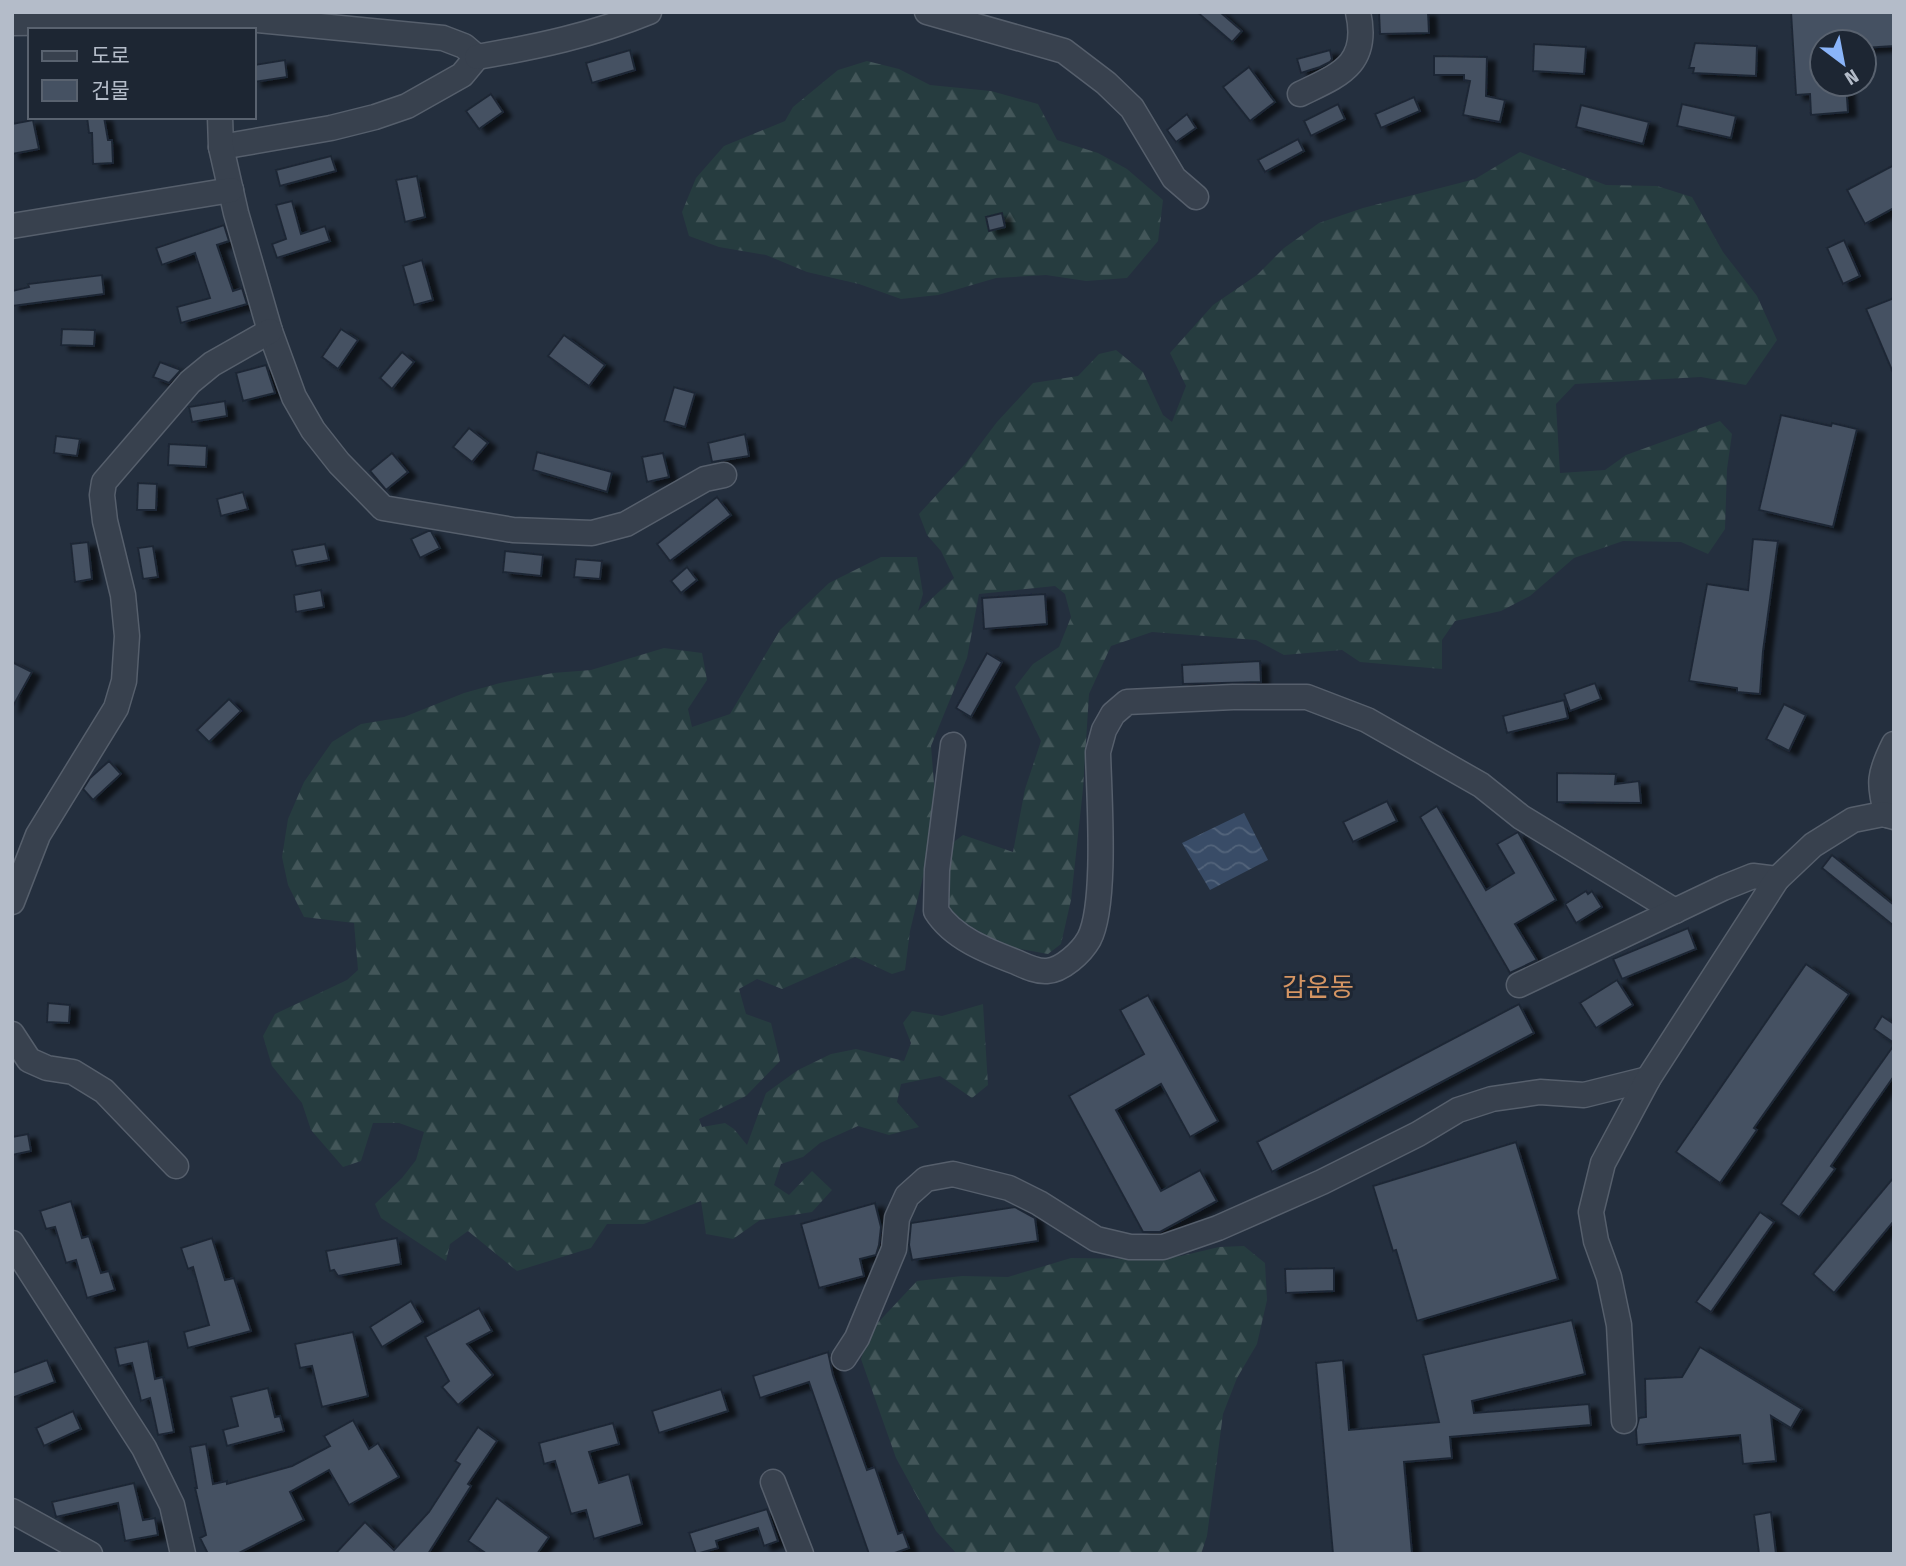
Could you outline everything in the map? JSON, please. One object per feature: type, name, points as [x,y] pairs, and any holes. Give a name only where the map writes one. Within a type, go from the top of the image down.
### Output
[{"type":"street","points":[[221,147],[331,128],[375,117],[407,106],[462,75],[477,57],[538,47],[618,25],[649,12]]},
{"type":"street","points":[[927,12],[1064,51],[1107,83],[1132,108],[1174,178],[1196,197]]},
{"type":"street","points":[[1300,94],[1343,73],[1357,53],[1362,29],[1358,12]]},
{"type":"street","points":[[12,23],[216,24],[258,20],[443,38],[464,46],[477,57]]},
{"type":"street","points":[[220,119],[221,147],[231,190],[270,331],[294,397],[313,430],[339,463],[383,508],[513,530],[592,533],[626,524],[705,479],[724,475]]},
{"type":"street","points":[[12,226],[231,190]]},
{"type":"street","points":[[12,902],[38,835],[116,708],[124,681],[127,636],[123,595],[105,521],[102,495],[104,482],[190,382],[212,364],[270,331]]},
{"type":"street","points":[[953,745],[937,870],[936,911],[954,932],[1001,957],[1030,968],[1047,971],[1069,962],[1089,939],[1099,900],[1098,752],[1113,714],[1127,702],[1220,697],[1307,697],[1367,720],[1481,785],[1521,817],[1675,911]]},
{"type":"street","points":[[1891,816],[1880,782],[1885,762],[1894,744]]},
{"type":"street","points":[[1624,1421],[1619,1325],[1609,1277],[1595,1241],[1591,1212],[1603,1163],[1648,1079],[1777,879],[1813,845],[1853,820],[1882,814],[1891,816]]},
{"type":"street","points":[[1519,985],[1753,876],[1777,879]]},
{"type":"street","points":[[12,1034],[29,1060],[47,1068],[73,1072],[104,1091],[176,1166]]},
{"type":"street","points":[[844,1358],[858,1338],[894,1249],[897,1218],[907,1196],[926,1179],[953,1174],[1009,1188],[1039,1203],[1096,1239],[1130,1247],[1163,1247],[1218,1228],[1322,1182],[1418,1134],[1458,1110],[1492,1099],[1540,1092],[1584,1095],[1648,1079]]},
{"type":"street","points":[[12,1243],[144,1448],[173,1506],[183,1554]]},
{"type":"street","points":[[773,1482],[801,1554]]},
{"type":"street","points":[[12,1511],[90,1554]]},
{"type":"green space","points":[[867,61],[899,69],[930,85],[991,91],[1038,104],[1057,140],[1098,153],[1127,169],[1163,200],[1158,241],[1127,278],[1086,281],[1046,275],[996,278],[938,295],[901,299],[859,284],[807,272],[766,255],[719,247],[689,236],[682,212],[696,178],[724,146],[785,121],[793,107],[838,70]]},
{"type":"green space","points":[[1520,152],[1606,185],[1657,186],[1692,197],[1723,252],[1757,296],[1777,340],[1746,385],[1701,377],[1575,384],[1556,404],[1560,473],[1605,470],[1626,455],[1720,421],[1732,434],[1727,469],[1725,529],[1708,554],[1681,542],[1623,541],[1574,558],[1530,596],[1501,611],[1455,621],[1442,640],[1442,669],[1360,662],[1342,650],[1284,655],[1256,640],[1152,632],[1111,646],[1089,694],[1083,789],[1071,900],[1061,944],[1048,954],[1003,946],[951,914],[945,883],[947,847],[963,835],[1013,852],[1025,789],[1041,741],[1015,687],[1033,664],[1059,647],[1071,617],[1065,594],[1055,586],[979,594],[967,658],[931,746],[935,796],[929,852],[910,931],[905,970],[892,974],[855,957],[782,989],[757,979],[739,989],[746,1014],[771,1023],[780,1061],[746,1096],[699,1119],[702,1127],[725,1123],[734,1129],[747,1145],[766,1093],[798,1070],[831,1054],[856,1049],[904,1061],[911,1043],[903,1023],[912,1011],[942,1016],[983,1004],[988,1085],[972,1098],[940,1076],[901,1084],[897,1102],[919,1127],[889,1135],[858,1126],[820,1143],[803,1157],[781,1164],[774,1185],[789,1195],[812,1171],[832,1190],[812,1212],[760,1220],[733,1239],[706,1234],[701,1201],[644,1224],[607,1224],[591,1248],[517,1271],[468,1231],[450,1244],[446,1261],[381,1218],[375,1204],[416,1160],[424,1132],[399,1123],[373,1123],[361,1161],[343,1167],[311,1130],[302,1103],[272,1066],[263,1036],[275,1014],[347,980],[358,970],[354,923],[304,917],[288,885],[282,857],[288,819],[304,782],[332,742],[361,724],[404,717],[464,693],[553,673],[591,670],[664,648],[702,653],[707,680],[688,709],[692,727],[730,714],[780,630],[829,583],[881,557],[917,557],[923,594],[918,611],[954,578],[941,551],[927,535],[919,514],[1033,383],[1078,376],[1099,354],[1116,350],[1143,372],[1163,415],[1172,422],[1186,386],[1170,353],[1213,305],[1257,275],[1284,248],[1319,223],[1363,208],[1475,179]]},
{"type":"green space","points":[[1244,1246],[1265,1263],[1267,1300],[1257,1344],[1237,1378],[1223,1414],[1207,1536],[1201,1554],[957,1554],[936,1531],[896,1458],[861,1359],[871,1330],[917,1281],[962,1276],[1008,1277],[1071,1258],[1147,1259],[1181,1256],[1219,1247]]},
{"type":"water","points":[[1244,813],[1268,860],[1210,890],[1182,843]]},
{"type":"building","points":[[1197,12],[1220,12],[1242,31],[1232,42]]},
{"type":"building","points":[[1379,12],[1428,12],[1429,33],[1380,34]]},
{"type":"building","points":[[1791,12],[1894,12],[1894,46],[1878,47],[1878,28],[1808,28],[1808,94],[1796,95]]},
{"type":"building","points":[[1695,43],[1757,46],[1756,76],[1693,73],[1694,68],[1689,68]]},
{"type":"building","points":[[1534,44],[1586,47],[1584,74],[1533,71]]},
{"type":"building","points":[[630,50],[635,70],[592,83],[586,63]]},
{"type":"building","points":[[1330,50],[1330,62],[1301,73],[1297,59]]},
{"type":"building","points":[[1434,56],[1487,57],[1486,96],[1505,100],[1500,122],[1463,115],[1470,81],[1464,80],[1464,75],[1434,75]]},
{"type":"building","points":[[285,60],[287,77],[256,82],[256,65]]},
{"type":"building","points":[[1249,67],[1275,102],[1250,121],[1223,87]]},
{"type":"building","points":[[491,94],[503,112],[479,129],[466,111]]},
{"type":"building","points":[[1414,97],[1420,111],[1381,128],[1375,114]]},
{"type":"building","points":[[1810,98],[1847,98],[1848,112],[1811,115]]},
{"type":"building","points":[[1338,104],[1345,119],[1311,136],[1304,121]]},
{"type":"building","points":[[1682,104],[1736,116],[1731,138],[1677,126]]},
{"type":"building","points":[[1581,105],[1649,122],[1643,144],[1576,127]]},
{"type":"building","points":[[1187,114],[1196,128],[1176,142],[1167,130]]},
{"type":"building","points":[[87,119],[104,119],[108,140],[112,140],[113,163],[93,164],[92,133],[89,133]]},
{"type":"building","points":[[33,120],[39,149],[12,154],[12,124]]},
{"type":"building","points":[[1298,139],[1304,151],[1265,172],[1258,160]]},
{"type":"building","points":[[331,156],[336,171],[280,186],[276,170]]},
{"type":"building","points":[[1894,165],[1894,208],[1865,224],[1847,190]]},
{"type":"building","points":[[417,176],[425,217],[405,222],[396,180]]},
{"type":"building","points":[[292,201],[301,234],[325,226],[330,241],[277,258],[272,244],[286,239],[276,205]]},
{"type":"building","points":[[1002,213],[1005,227],[989,231],[986,217]]},
{"type":"building","points":[[224,225],[229,241],[217,245],[233,291],[242,288],[247,304],[181,323],[177,307],[210,298],[195,253],[162,265],[156,248]]},
{"type":"building","points":[[1844,240],[1860,276],[1843,284],[1827,248]]},
{"type":"building","points":[[422,260],[433,300],[414,305],[403,266]]},
{"type":"building","points":[[102,275],[104,294],[12,306],[12,291],[29,287],[28,284]]},
{"type":"building","points":[[1894,298],[1894,375],[1866,309]]},
{"type":"building","points":[[62,329],[95,330],[94,346],[61,345]]},
{"type":"building","points":[[341,329],[358,340],[338,369],[322,357]]},
{"type":"building","points":[[564,335],[605,365],[589,386],[548,356]]},
{"type":"building","points":[[402,352],[414,362],[392,389],[380,378]]},
{"type":"building","points":[[160,362],[181,370],[169,383],[153,377]]},
{"type":"building","points":[[266,365],[275,393],[243,401],[236,373]]},
{"type":"building","points":[[674,387],[695,393],[685,427],[664,421]]},
{"type":"building","points":[[225,401],[227,416],[192,422],[189,407]]},
{"type":"building","points":[[1781,415],[1857,429],[1833,527],[1759,510]]},
{"type":"building","points":[[469,428],[488,443],[472,462],[453,447]]},
{"type":"building","points":[[745,434],[749,456],[712,462],[708,443]]},
{"type":"building","points":[[56,436],[80,439],[77,456],[54,453]]},
{"type":"building","points":[[169,444],[207,446],[206,467],[168,465]]},
{"type":"building","points":[[537,452],[612,472],[607,492],[533,470]]},
{"type":"building","points":[[392,453],[408,472],[386,490],[370,471]]},
{"type":"building","points":[[663,453],[669,477],[647,482],[642,457]]},
{"type":"building","points":[[138,483],[157,484],[156,510],[137,510]]},
{"type":"building","points":[[243,492],[248,509],[221,516],[217,499]]},
{"type":"building","points":[[717,497],[731,515],[670,561],[657,544]]},
{"type":"building","points":[[431,531],[440,548],[420,558],[411,539]]},
{"type":"building","points":[[1753,539],[1778,541],[1760,694],[1737,692],[1737,688],[1689,681],[1707,584],[1748,590]]},
{"type":"building","points":[[88,542],[92,579],[75,582],[71,544]]},
{"type":"building","points":[[325,544],[329,560],[296,566],[292,550]]},
{"type":"building","points":[[153,546],[158,577],[143,579],[138,548]]},
{"type":"building","points":[[505,551],[543,555],[541,576],[503,572]]},
{"type":"building","points":[[576,559],[602,561],[600,579],[574,577]]},
{"type":"building","points":[[687,567],[697,580],[681,593],[671,581]]},
{"type":"building","points":[[321,590],[324,607],[296,612],[294,595]]},
{"type":"building","points":[[1045,594],[1047,624],[984,629],[982,598]]},
{"type":"building","points":[[987,653],[1002,662],[971,717],[956,708]]},
{"type":"building","points":[[1260,661],[1261,682],[1183,684],[1182,665]]},
{"type":"building","points":[[12,662],[32,672],[12,708]]},
{"type":"building","points":[[1595,683],[1601,699],[1570,711],[1564,694]]},
{"type":"building","points":[[229,699],[241,711],[209,742],[197,730]]},
{"type":"building","points":[[1564,700],[1568,718],[1507,733],[1503,716]]},
{"type":"building","points":[[1784,704],[1806,715],[1789,751],[1766,739]]},
{"type":"building","points":[[109,761],[121,774],[93,800],[83,789],[90,778]]},
{"type":"building","points":[[1557,773],[1616,774],[1615,784],[1639,781],[1641,803],[1557,802]]},
{"type":"building","points":[[1387,801],[1397,821],[1353,842],[1343,822]]},
{"type":"building","points":[[1437,806],[1486,890],[1514,873],[1497,844],[1518,832],[1556,900],[1515,924],[1537,960],[1510,973],[1420,817]]},
{"type":"building","points":[[1832,855],[1894,905],[1894,926],[1822,868]]},
{"type":"building","points":[[1586,891],[1588,894],[1592,891],[1602,907],[1576,923],[1565,904]]},
{"type":"building","points":[[1688,928],[1696,949],[1622,979],[1613,959]]},
{"type":"building","points":[[1806,964],[1849,994],[1754,1128],[1757,1130],[1720,1183],[1676,1152]]},
{"type":"building","points":[[1617,980],[1633,1005],[1596,1028],[1580,1003]]},
{"type":"building","points":[[1148,995],[1218,1121],[1190,1137],[1161,1084],[1116,1110],[1161,1191],[1200,1170],[1217,1201],[1160,1232],[1143,1232],[1069,1096],[1144,1054],[1120,1010]]},
{"type":"building","points":[[48,1003],[70,1005],[69,1023],[47,1022]]},
{"type":"building","points":[[1519,1004],[1534,1033],[1272,1172],[1257,1142]]},
{"type":"building","points":[[1882,1016],[1894,1024],[1894,1043],[1874,1029]]},
{"type":"building","points":[[1894,1045],[1894,1076],[1831,1166],[1835,1169],[1799,1217],[1781,1204]]},
{"type":"building","points":[[28,1134],[31,1151],[12,1155],[12,1137]]},
{"type":"building","points":[[1516,1142],[1558,1279],[1417,1321],[1373,1186]]},
{"type":"building","points":[[1894,1177],[1894,1221],[1834,1293],[1813,1274]]},
{"type":"building","points":[[71,1201],[82,1238],[89,1236],[101,1273],[109,1271],[115,1290],[87,1298],[76,1260],[66,1263],[55,1227],[46,1229],[40,1211]]},
{"type":"building","points":[[875,1203],[881,1227],[879,1245],[876,1255],[860,1259],[864,1276],[819,1288],[801,1224]]},
{"type":"building","points":[[1015,1207],[1035,1218],[1038,1241],[912,1260],[909,1245],[911,1223]]},
{"type":"building","points":[[1760,1212],[1774,1222],[1711,1312],[1696,1302]]},
{"type":"building","points":[[212,1238],[225,1280],[234,1278],[251,1331],[188,1348],[184,1332],[209,1325],[193,1267],[188,1269],[181,1248]]},
{"type":"building","points":[[397,1238],[401,1264],[338,1276],[334,1270],[330,1271],[326,1251]]},
{"type":"building","points":[[1334,1268],[1334,1291],[1286,1293],[1285,1269]]},
{"type":"building","points":[[411,1301],[423,1322],[382,1347],[370,1327]]},
{"type":"building","points":[[479,1308],[492,1331],[467,1344],[493,1375],[458,1405],[442,1387],[449,1381],[425,1337]]},
{"type":"building","points":[[1572,1320],[1585,1374],[1472,1401],[1474,1413],[1589,1404],[1591,1425],[1450,1437],[1452,1458],[1404,1462],[1412,1554],[1333,1554],[1316,1363],[1343,1360],[1349,1430],[1439,1422],[1423,1355]]},
{"type":"building","points":[[353,1332],[368,1396],[322,1407],[312,1366],[300,1368],[295,1344]]},
{"type":"building","points":[[148,1341],[155,1379],[163,1377],[174,1432],[158,1435],[150,1398],[141,1401],[132,1363],[119,1366],[115,1348]]},
{"type":"building","points":[[1700,1347],[1802,1409],[1791,1428],[1771,1416],[1776,1461],[1743,1464],[1740,1435],[1637,1445],[1636,1430],[1639,1418],[1646,1417],[1645,1379],[1682,1377]]},
{"type":"building","points":[[828,1352],[833,1375],[867,1470],[875,1467],[898,1534],[903,1532],[909,1548],[892,1554],[869,1554],[809,1382],[760,1398],[753,1376]]},
{"type":"building","points":[[47,1360],[55,1382],[12,1398],[12,1373]]},
{"type":"building","points":[[268,1388],[275,1417],[280,1416],[284,1431],[227,1446],[223,1430],[238,1426],[231,1397]]},
{"type":"building","points":[[721,1389],[728,1411],[659,1433],[652,1411]]},
{"type":"building","points":[[73,1411],[81,1429],[44,1446],[36,1428]]},
{"type":"building","points":[[353,1420],[369,1449],[378,1443],[399,1477],[349,1505],[329,1470],[290,1492],[304,1520],[237,1554],[208,1554],[200,1538],[206,1535],[195,1488],[190,1447],[206,1444],[213,1484],[227,1481],[227,1484],[292,1466],[330,1446],[324,1436]]},
{"type":"building","points":[[613,1423],[619,1444],[589,1452],[599,1483],[629,1474],[642,1524],[594,1539],[586,1510],[571,1514],[555,1461],[544,1464],[539,1443]]},
{"type":"building","points":[[478,1427],[497,1441],[468,1484],[471,1486],[428,1554],[335,1554],[365,1522],[394,1550],[429,1512],[460,1464],[455,1461]]},
{"type":"building","points":[[134,1483],[143,1520],[155,1518],[158,1535],[125,1541],[118,1503],[56,1517],[52,1502]]},
{"type":"building","points":[[497,1498],[549,1537],[537,1554],[487,1554],[468,1541]]},
{"type":"building","points":[[767,1509],[778,1541],[764,1546],[758,1528],[716,1541],[718,1548],[696,1554],[689,1533]]},
{"type":"building","points":[[1771,1512],[1776,1554],[1759,1554],[1754,1515]]},
{"type":"district","name":"갑운동","points":[[1318,987]]}]
